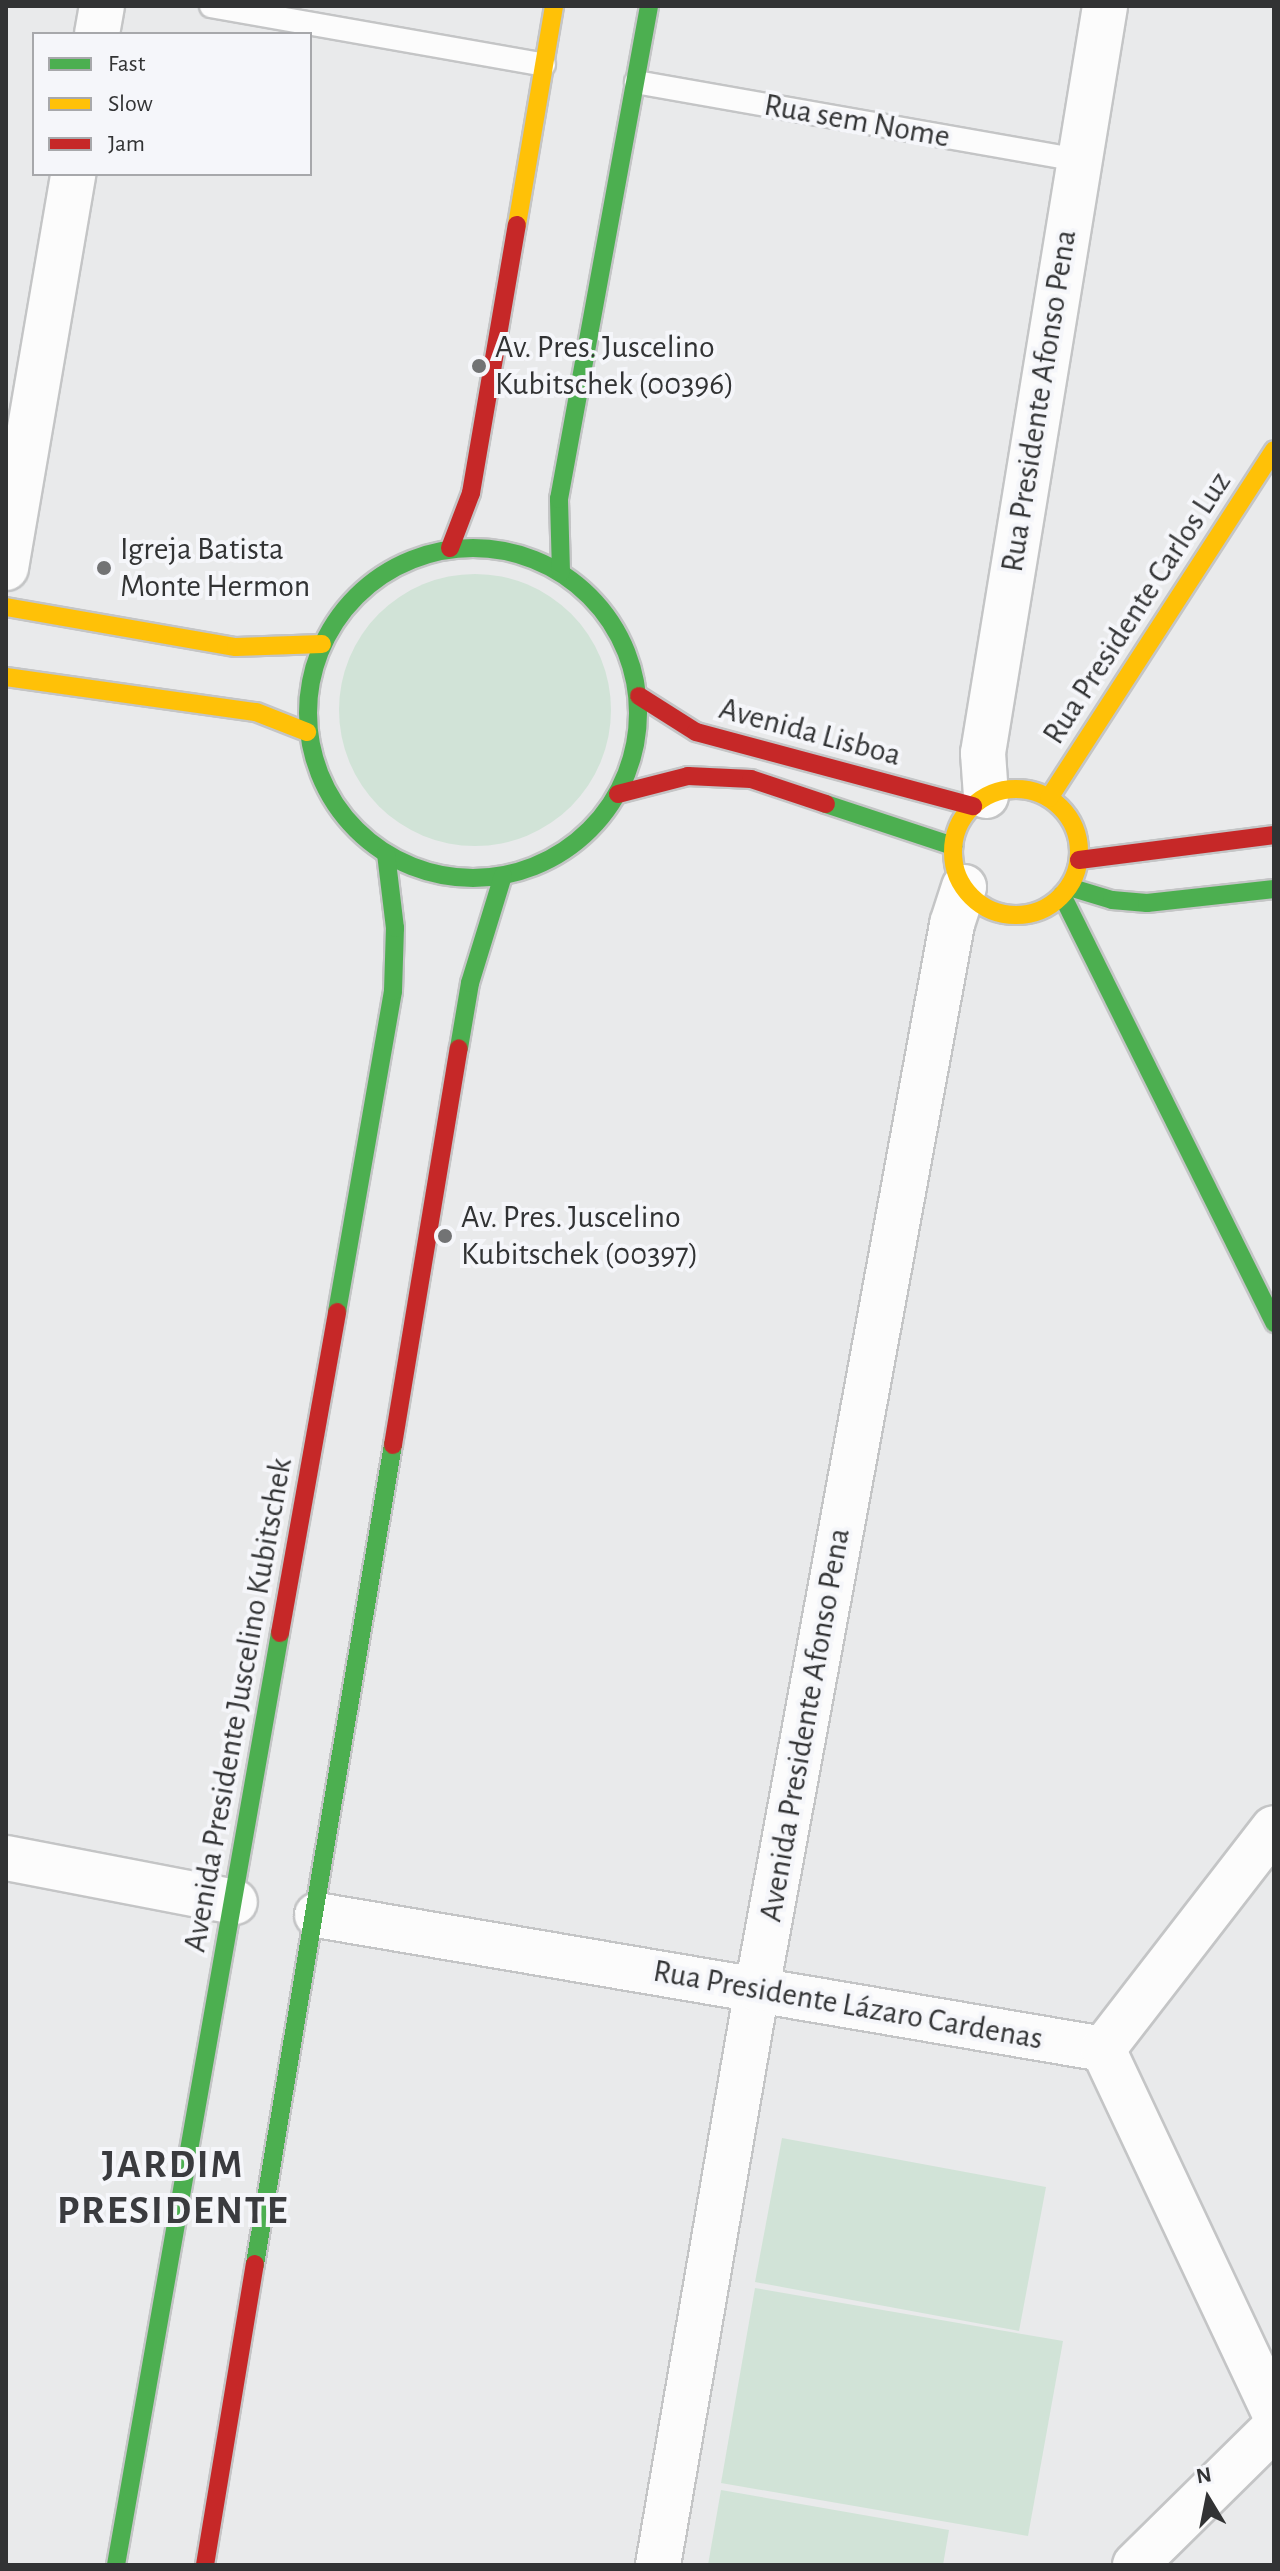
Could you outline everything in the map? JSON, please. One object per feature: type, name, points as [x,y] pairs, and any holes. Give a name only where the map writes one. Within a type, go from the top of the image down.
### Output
[{"type":"main road","points":[[450,548],[471,493],[554,6]]},
{"type":"main road","points":[[561,572],[559,499],[649,6]]},
{"type":"main road","name":"Rua Presidente Carlos Luz","points":[[1049,798],[1274,450]]},
{"type":"main road","points":[[450,548],[489,548],[527,555],[561,572],[600,605],[626,647],[639,696],[636,747],[618,794],[588,832],[549,860],[503,876],[462,878],[422,871],[386,854],[348,822],[321,781],[307,732],[308,687],[322,644],[352,599],[397,565],[450,548]]},
{"type":"main road","points":[[6,607],[236,647],[322,644]]},
{"type":"main road","points":[[6,677],[256,712],[307,732]]},
{"type":"main road","name":"Avenida Lisboa","points":[[639,696],[696,732],[979,801]]},
{"type":"main road","name":"Avenida Lisboa","points":[[618,794],[688,776],[751,779],[959,867]]},
{"type":"main road","points":[[1018,789],[1049,798],[1073,825],[1079,860],[1065,891],[1030,913],[1011,915],[977,901],[959,867],[979,801],[1018,789]]},
{"type":"main road","points":[[1079,860],[1274,835]]},
{"type":"main road","name":"Avenida Presidente Juscelino Kubitschek","points":[[116,2565],[393,991],[395,928],[386,854]]},
{"type":"main road","points":[[205,2565],[317,1915],[470,983],[503,876]]},
{"type":"main road","points":[[1065,891],[1147,903],[1274,889]]},
{"type":"main road","points":[[1065,891],[1274,1323]]},
{"type":"street","points":[[97,32],[102,6]]},
{"type":"street","name":"Rua Presidente Afonso Pena","points":[[979,801],[983,753],[1105,6]]},
{"type":"street","points":[[6,568],[73,176]]},
{"type":"street","name":"Avenida Presidente Afonso Pena","points":[[658,2565],[757,1989],[952,924],[959,867]]},
{"type":"street","points":[[1274,1828],[1103,2049],[1274,2413]]},
{"type":"street","points":[[6,1858],[235,1902]]},
{"type":"street","name":"Rua Presidente Lázaro Cardenas","points":[[317,1915],[1103,2049]]},
{"type":"street","points":[[1135,2565],[1274,2428]]},
{"type":"lane","points":[[211,6],[544,65]]},
{"type":"lane","name":"Rua sem Nome","points":[[636,82],[1078,160]]},
{"type":"green space","points":[[475,574],[527,584],[551,597],[571,614],[588,634],[601,658],[611,710],[601,762],[588,786],[571,806],[551,823],[527,836],[475,846],[423,836],[399,823],[379,806],[362,786],[349,762],[339,710],[349,658],[362,634],[379,614],[399,597],[423,584]]},
{"type":"green space","points":[[782,2138],[1046,2187],[1019,2331],[755,2282]]},
{"type":"green space","points":[[755,2288],[1063,2341],[1028,2536],[721,2483]]},
{"type":"green space","points":[[721,2490],[949,2530],[943,2565],[708,2565]]},
{"type":"traffic: fast","points":[[561,572],[559,499],[649,6]]},
{"type":"traffic: fast","points":[[473,548],[505,551],[551,567],[590,596],[619,635],[635,681],[638,713],[635,745],[619,791],[590,830],[551,859],[505,875],[473,878],[441,875],[395,859],[356,830],[327,791],[311,745],[308,713],[311,681],[327,635],[356,596],[395,567],[441,551],[473,548]]},
{"type":"traffic: fast","points":[[826,804],[953,846]]},
{"type":"traffic: fast","points":[[337,1312],[393,991],[395,928],[386,854]]},
{"type":"traffic: fast","points":[[459,1048],[470,983],[503,876]]},
{"type":"traffic: fast","points":[[1069,887],[1112,900],[1147,903],[1274,889]]},
{"type":"traffic: fast","points":[[1062,895],[1274,1323]]},
{"type":"traffic: fast","points":[[255,2264],[393,1445]]},
{"type":"traffic: fast","points":[[116,2565],[280,1633]]},
{"type":"traffic: slow","points":[[517,225],[554,6]]},
{"type":"traffic: slow","points":[[1049,798],[1274,450]]},
{"type":"traffic: slow","points":[[6,607],[236,647],[322,644]]},
{"type":"traffic: slow","points":[[6,677],[256,712],[307,732]]},
{"type":"traffic: slow","points":[[1016,789],[1040,794],[1060,808],[1074,828],[1079,852],[1074,876],[1060,896],[1040,910],[1016,915],[992,910],[972,896],[958,876],[953,852],[958,828],[972,808],[992,794],[1016,789]]},
{"type":"traffic: jam","points":[[450,548],[471,493],[517,225]]},
{"type":"traffic: jam","points":[[639,696],[696,732],[973,806]]},
{"type":"traffic: jam","points":[[618,794],[688,776],[751,779],[826,804]]},
{"type":"traffic: jam","points":[[1079,860],[1274,835]]},
{"type":"traffic: jam","points":[[393,1445],[459,1048]]},
{"type":"traffic: jam","points":[[280,1633],[337,1312]]},
{"type":"traffic: jam","points":[[205,2565],[255,2264]]},
{"type":"place","name":"Av. Pres. Juscelino Kubitschek (00396)","points":[[479,366]]},
{"type":"place","name":"Igreja Batista Monte Hermon","points":[[104,568]]},
{"type":"place","name":"Av. Pres. Juscelino Kubitschek (00397)","points":[[445,1236]]},
{"type":"district","name":"JARDIM PRESIDENTE","points":[[173,2188]]}]
